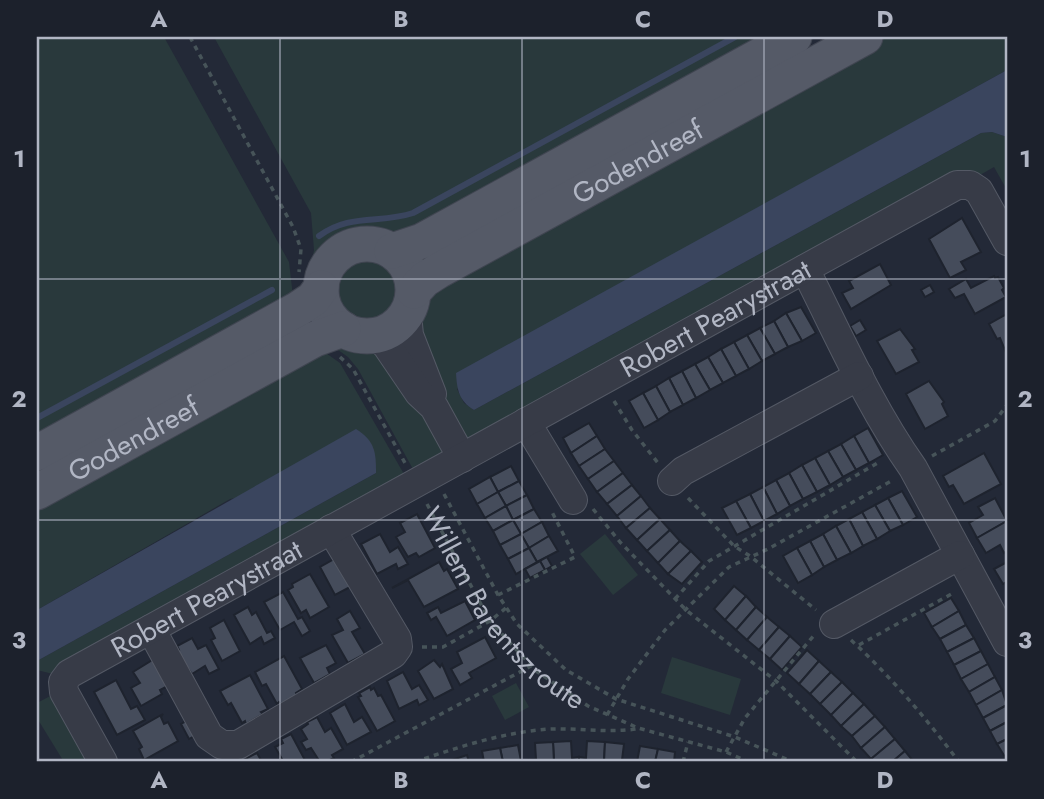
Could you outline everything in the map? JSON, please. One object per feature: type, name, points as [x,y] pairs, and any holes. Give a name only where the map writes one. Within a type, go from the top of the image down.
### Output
[{"type":"main road","name":"Godendreef","points":[[392,251],[422,241],[794,37]]},
{"type":"main road","name":"Godendreef","points":[[411,303],[424,280],[438,271],[865,37]]},
{"type":"main road","points":[[369,243],[392,251],[408,268],[411,303],[391,330],[356,332],[334,321],[327,312],[321,288],[328,265],[346,249],[369,243]]},
{"type":"main road","name":"Godendreef","points":[[37,453],[298,309],[313,299],[321,288]]},
{"type":"main road","name":"Godendreef","points":[[37,492],[315,339],[356,332]]},
{"type":"street","name":"Robert Pearystraat","points":[[103,762],[64,692],[63,682],[69,674],[957,185],[970,185],[979,191],[1007,241]]},
{"type":"street","points":[[805,269],[859,376],[1007,642]]},
{"type":"street","points":[[411,303],[409,335],[430,386],[434,407],[462,458]]},
{"type":"street","points":[[356,332],[382,341],[419,393],[434,407]]},
{"type":"street","points":[[672,481],[683,471],[859,376]]},
{"type":"street","points":[[526,422],[573,500]]},
{"type":"street","points":[[151,629],[209,736],[214,742],[230,747],[238,745],[393,654],[398,647],[397,639],[331,530]]},
{"type":"street","points":[[831,622],[960,555]]},
{"type":"path","points":[[190,37],[293,227]]},
{"type":"path","points":[[602,381],[632,430],[672,481],[734,546],[831,622],[878,664],[936,731],[958,762]]},
{"type":"path","points":[[675,599],[709,561],[734,546],[907,459],[924,460],[995,421],[1007,405]]},
{"type":"path","name":"Willem Barentszroute","points":[[607,715],[628,679],[665,630],[729,567],[768,549],[907,459]]},
{"type":"path","name":"Willem Barentszroute","points":[[425,479],[517,624],[566,670],[616,699],[735,737],[793,762]]},
{"type":"path","name":"Willem Barentszroute","points":[[425,479],[490,621],[531,666],[588,706],[607,715],[638,728],[726,752],[749,762]]},
{"type":"path","points":[[573,500],[582,494],[620,542],[686,610],[776,681],[857,762]]},
{"type":"path","name":"Willem Barentszroute","points":[[498,596],[575,557],[551,512],[573,500]]},
{"type":"path","points":[[859,645],[975,582]]},
{"type":"path","points":[[398,647],[443,647],[490,621],[506,608]]},
{"type":"path","points":[[726,752],[746,718],[831,622]]},
{"type":"path","points":[[351,762],[531,666]]},
{"type":"path","name":"Willem Barentszroute","points":[[416,762],[490,738],[550,729],[621,731],[638,728]]},
{"type":"path","points":[[683,762],[688,742]]},
{"type":"shaded area","points":[[37,37],[164,37],[289,262],[294,305],[37,449]]},
{"type":"shaded area","points":[[214,37],[784,37],[392,239],[360,236],[348,239],[329,253],[306,290],[314,250],[311,213]]},
{"type":"shaded area","points":[[877,37],[1007,37],[1007,70],[584,304],[457,389],[464,403],[474,410],[981,133],[992,132],[1007,137],[1007,190],[994,167],[980,175],[970,171],[471,442],[461,436],[422,348],[421,313],[430,293]]},
{"type":"shaded area","points":[[364,260],[376,260],[392,269],[399,279],[399,303],[392,313],[376,322],[364,322],[353,317],[344,308],[339,297],[339,285],[344,274],[353,265]]},
{"type":"shaded area","points":[[347,339],[377,347],[447,451],[414,471],[358,369],[348,357],[331,345]]},
{"type":"shaded area","points":[[316,346],[340,363],[408,481],[57,675],[37,670],[37,661],[376,473],[230,499],[37,610],[37,500]]},
{"type":"shaded area","points":[[605,534],[638,575],[613,595],[580,554]]},
{"type":"shaded area","points":[[672,657],[741,679],[730,715],[661,693]]},
{"type":"shaded area","points":[[516,683],[529,707],[505,720],[492,696]]},
{"type":"shaded area","points":[[56,693],[95,762],[64,762],[37,718],[37,703]]},
{"type":"water","points":[[1007,70],[1007,137],[992,132],[981,133],[474,410],[462,399],[456,373]]},
{"type":"water","points":[[356,429],[371,443],[376,459],[376,473],[37,661],[37,610]]},
{"type":"building","points":[[962,218],[981,252],[961,262],[966,270],[950,278],[929,239]]},
{"type":"building","points":[[880,264],[891,285],[851,309],[842,293],[853,288],[849,281]]},
{"type":"building","points":[[994,276],[998,277],[1006,297],[975,314],[964,294],[955,298],[949,289],[966,279],[971,288]]},
{"type":"building","points":[[930,285],[934,292],[925,297],[921,290]]},
{"type":"building","points":[[801,307],[816,333],[802,341],[786,313]]},
{"type":"building","points":[[786,313],[802,341],[788,347],[774,321]]},
{"type":"building","points":[[1005,315],[1007,355],[1000,338],[997,339],[989,324]]},
{"type":"building","points":[[860,320],[866,330],[856,336],[850,326]]},
{"type":"building","points":[[774,321],[788,347],[775,354],[760,328]]},
{"type":"building","points":[[760,328],[775,354],[762,361],[747,335]]},
{"type":"building","points":[[900,329],[915,349],[912,350],[919,362],[896,374],[877,341]]},
{"type":"building","points":[[747,335],[762,361],[749,369],[734,342]]},
{"type":"building","points":[[734,342],[749,369],[736,376],[721,349]]},
{"type":"building","points":[[721,349],[736,376],[723,383],[708,357]]},
{"type":"building","points":[[708,357],[723,383],[710,390],[695,364]]},
{"type":"building","points":[[695,364],[710,390],[696,398],[682,371]]},
{"type":"building","points":[[682,371],[696,398],[683,405],[669,378]]},
{"type":"building","points":[[669,378],[683,405],[670,412],[656,386]]},
{"type":"building","points":[[929,381],[944,402],[942,404],[948,416],[925,429],[906,394]]},
{"type":"building","points":[[656,386],[670,412],[658,420],[643,393]]},
{"type":"building","points":[[643,393],[658,420],[644,428],[629,401]]},
{"type":"building","points":[[589,423],[597,436],[571,453],[563,438]]},
{"type":"building","points":[[868,428],[883,455],[869,463],[854,436]]},
{"type":"building","points":[[597,436],[605,449],[579,466],[571,453]]},
{"type":"building","points":[[854,436],[869,463],[856,470],[841,444]]},
{"type":"building","points":[[841,444],[856,470],[843,477],[828,451]]},
{"type":"building","points":[[605,449],[614,461],[588,479],[579,466]]},
{"type":"building","points":[[828,451],[843,477],[830,485],[815,458]]},
{"type":"building","points":[[984,453],[1001,484],[964,504],[953,485],[949,487],[943,476]]},
{"type":"building","points":[[815,458],[830,485],[817,492],[802,465]]},
{"type":"building","points":[[614,461],[623,473],[597,492],[588,479]]},
{"type":"building","points":[[802,465],[817,492],[803,499],[789,473]]},
{"type":"building","points":[[511,466],[519,481],[498,492],[490,477]]},
{"type":"building","points":[[623,473],[632,485],[607,504],[597,492]]},
{"type":"building","points":[[789,473],[803,499],[790,506],[776,480]]},
{"type":"building","points":[[490,477],[498,492],[477,504],[469,489]]},
{"type":"building","points":[[776,480],[790,506],[777,514],[763,487]]},
{"type":"building","points":[[519,481],[527,495],[506,506],[498,492]]},
{"type":"building","points":[[632,485],[641,496],[617,516],[607,504]]},
{"type":"building","points":[[763,487],[777,514],[764,521],[750,494]]},
{"type":"building","points":[[902,491],[917,517],[903,525],[888,498]]},
{"type":"building","points":[[498,492],[506,506],[485,518],[477,504]]},
{"type":"building","points":[[750,494],[764,521],[751,528],[736,501]]},
{"type":"building","points":[[527,495],[534,509],[513,520],[506,506]]},
{"type":"building","points":[[641,496],[650,508],[626,528],[617,516]]},
{"type":"building","points":[[888,498],[903,525],[890,531],[875,505]]},
{"type":"building","points":[[995,498],[1007,521],[977,538],[969,523],[983,515],[978,507]]},
{"type":"building","points":[[736,501],[751,528],[737,535],[722,508]]},
{"type":"building","points":[[875,505],[890,531],[877,539],[862,512]]},
{"type":"building","points":[[506,506],[513,520],[493,531],[485,518]]},
{"type":"building","points":[[650,508],[660,519],[637,540],[626,528]]},
{"type":"building","points":[[534,509],[542,522],[521,534],[513,520]]},
{"type":"building","points":[[862,512],[877,539],[863,546],[849,519]]},
{"type":"building","points":[[417,514],[435,548],[419,557],[416,553],[408,557],[396,537],[405,532],[400,523]]},
{"type":"building","points":[[660,519],[670,530],[647,551],[637,540]]},
{"type":"building","points":[[849,519],[863,546],[851,553],[836,526]]},
{"type":"building","points":[[513,520],[521,534],[500,545],[493,531]]},
{"type":"building","points":[[1007,521],[1007,551],[1004,553],[1000,545],[986,553],[977,538]]},
{"type":"building","points":[[542,522],[549,536],[529,548],[521,534]]},
{"type":"building","points":[[836,526],[851,553],[837,560],[823,534]]},
{"type":"building","points":[[670,530],[680,541],[658,563],[647,551]]},
{"type":"building","points":[[380,534],[390,552],[398,547],[408,564],[398,569],[396,564],[377,574],[361,544]]},
{"type":"building","points":[[521,534],[529,548],[508,559],[500,545]]},
{"type":"building","points":[[823,534],[837,560],[824,567],[810,541]]},
{"type":"building","points":[[549,536],[558,551],[537,562],[529,548]]},
{"type":"building","points":[[680,541],[691,551],[668,574],[658,563]]},
{"type":"building","points":[[810,541],[824,567],[812,575],[797,548]]},
{"type":"building","points":[[529,548],[537,562],[516,574],[508,559]]},
{"type":"building","points":[[797,548],[812,575],[798,583],[783,556]]},
{"type":"building","points":[[691,551],[702,562],[682,584],[668,574]]},
{"type":"building","points":[[547,557],[552,566],[545,570],[540,561]]},
{"type":"building","points":[[336,558],[352,586],[335,595],[320,567]]},
{"type":"building","points":[[540,561],[545,570],[530,578],[525,569]]},
{"type":"building","points":[[439,562],[444,571],[447,569],[458,589],[424,607],[408,580],[392,588]]},
{"type":"building","points":[[1007,562],[1007,582],[1003,584],[994,569]]},
{"type":"building","points":[[310,574],[329,607],[310,618],[306,610],[301,613],[288,590],[293,587],[292,584]]},
{"type":"building","points":[[734,586],[746,596],[725,620],[714,609]]},
{"type":"building","points":[[283,592],[298,619],[302,617],[310,631],[302,636],[294,622],[280,630],[264,602]]},
{"type":"building","points":[[746,596],[756,607],[736,630],[725,620]]},
{"type":"building","points":[[951,598],[959,611],[932,627],[924,613]]},
{"type":"building","points":[[465,601],[475,620],[447,636],[436,617],[431,620],[427,613],[438,607],[441,613]]},
{"type":"building","points":[[248,607],[252,615],[256,612],[267,633],[271,631],[275,638],[264,644],[261,637],[250,644],[234,615]]},
{"type":"building","points":[[756,607],[767,617],[747,640],[736,630]]},
{"type":"building","points":[[350,611],[360,628],[352,632],[365,654],[348,663],[332,635],[343,630],[337,619]]},
{"type":"building","points":[[959,611],[966,625],[940,639],[932,627]]},
{"type":"building","points":[[767,617],[779,627],[759,650],[747,640]]},
{"type":"building","points":[[224,620],[240,651],[222,661],[211,640],[215,638],[210,628]]},
{"type":"building","points":[[966,625],[974,638],[947,652],[940,639]]},
{"type":"building","points":[[779,627],[790,636],[770,659],[759,650]]},
{"type":"building","points":[[790,636],[802,647],[782,670],[770,659]]},
{"type":"building","points":[[485,637],[496,658],[469,673],[472,678],[460,685],[451,669],[462,663],[457,652]]},
{"type":"building","points":[[192,638],[198,649],[206,645],[219,669],[209,674],[205,666],[192,674],[176,652],[179,650],[177,646]]},
{"type":"building","points":[[974,638],[981,651],[954,665],[947,652]]},
{"type":"building","points":[[326,645],[336,663],[327,668],[330,674],[314,683],[300,658]]},
{"type":"building","points":[[807,650],[819,661],[799,684],[787,673]]},
{"type":"building","points":[[981,651],[988,664],[961,679],[954,665]]},
{"type":"building","points":[[284,656],[302,689],[296,693],[297,696],[281,705],[279,702],[277,704],[266,684],[262,686],[255,672]]},
{"type":"building","points":[[154,659],[168,686],[160,690],[162,694],[141,706],[131,688],[140,683],[133,672]]},
{"type":"building","points":[[434,660],[440,667],[442,664],[453,689],[434,699],[418,671]]},
{"type":"building","points":[[819,661],[831,672],[810,694],[799,684]]},
{"type":"building","points":[[988,664],[995,677],[969,692],[961,679]]},
{"type":"building","points":[[403,672],[412,689],[419,685],[428,700],[419,705],[417,700],[399,709],[387,681]]},
{"type":"building","points":[[831,672],[842,682],[820,704],[810,694]]},
{"type":"building","points":[[250,675],[268,709],[246,724],[245,721],[242,723],[231,703],[228,705],[220,691]]},
{"type":"building","points":[[995,677],[1002,690],[976,705],[969,692]]},
{"type":"building","points":[[116,680],[131,709],[137,706],[145,720],[117,735],[94,692]]},
{"type":"building","points":[[842,682],[853,693],[831,715],[820,704]]},
{"type":"building","points":[[370,687],[371,690],[374,688],[378,696],[381,695],[395,721],[377,731],[358,697],[361,696],[359,693]]},
{"type":"building","points":[[1002,690],[1007,705],[983,718],[976,705]]},
{"type":"building","points":[[853,693],[864,704],[841,726],[831,715]]},
{"type":"building","points":[[345,704],[354,722],[362,717],[371,732],[347,745],[330,713]]},
{"type":"building","points":[[864,704],[875,716],[852,736],[841,726]]},
{"type":"building","points":[[1007,705],[1007,722],[990,731],[983,718]]},
{"type":"building","points":[[163,714],[161,717],[164,724],[168,722],[178,741],[144,760],[139,749],[142,747],[133,731]]},
{"type":"building","points":[[875,716],[885,727],[861,748],[852,736]]},
{"type":"building","points":[[317,717],[325,732],[331,728],[343,749],[326,762],[320,762],[311,748],[306,750],[301,742],[307,739],[301,729]]},
{"type":"building","points":[[190,719],[198,734],[189,739],[181,724]]},
{"type":"building","points":[[1007,722],[1007,739],[997,744],[990,731]]},
{"type":"building","points":[[885,727],[895,739],[871,759],[861,748]]},
{"type":"building","points":[[291,734],[306,762],[276,762],[282,759],[275,747],[283,743],[281,739]]},
{"type":"building","points":[[895,739],[905,751],[892,762],[874,762],[871,759]]},
{"type":"building","points":[[1007,739],[1007,755],[1005,757],[997,744]]},
{"type":"building","points":[[571,741],[572,758],[579,757],[579,762],[554,762],[553,742]]},
{"type":"building","points":[[587,741],[605,742],[604,762],[579,762],[579,757],[586,758]]},
{"type":"building","points":[[553,742],[554,762],[528,762],[536,759],[535,743]]},
{"type":"building","points":[[605,742],[624,744],[622,760],[629,762],[604,762]]},
{"type":"building","points":[[518,745],[521,761],[528,762],[503,762],[500,748]]},
{"type":"building","points":[[640,746],[658,749],[655,762],[637,762]]},
{"type":"building","points":[[500,748],[503,762],[484,762],[482,751]]},
{"type":"building","points":[[658,749],[675,752],[674,762],[655,762]]},
{"type":"building","points":[[905,751],[914,762],[892,762]]},
{"type":"building","points":[[257,753],[262,762],[240,762],[241,761]]},
{"type":"building","points":[[467,755],[469,762],[449,761]]},
{"type":"waterway","points":[[319,236],[342,224],[413,213],[735,37]]},
{"type":"waterway","points":[[37,418],[272,290]]}]
